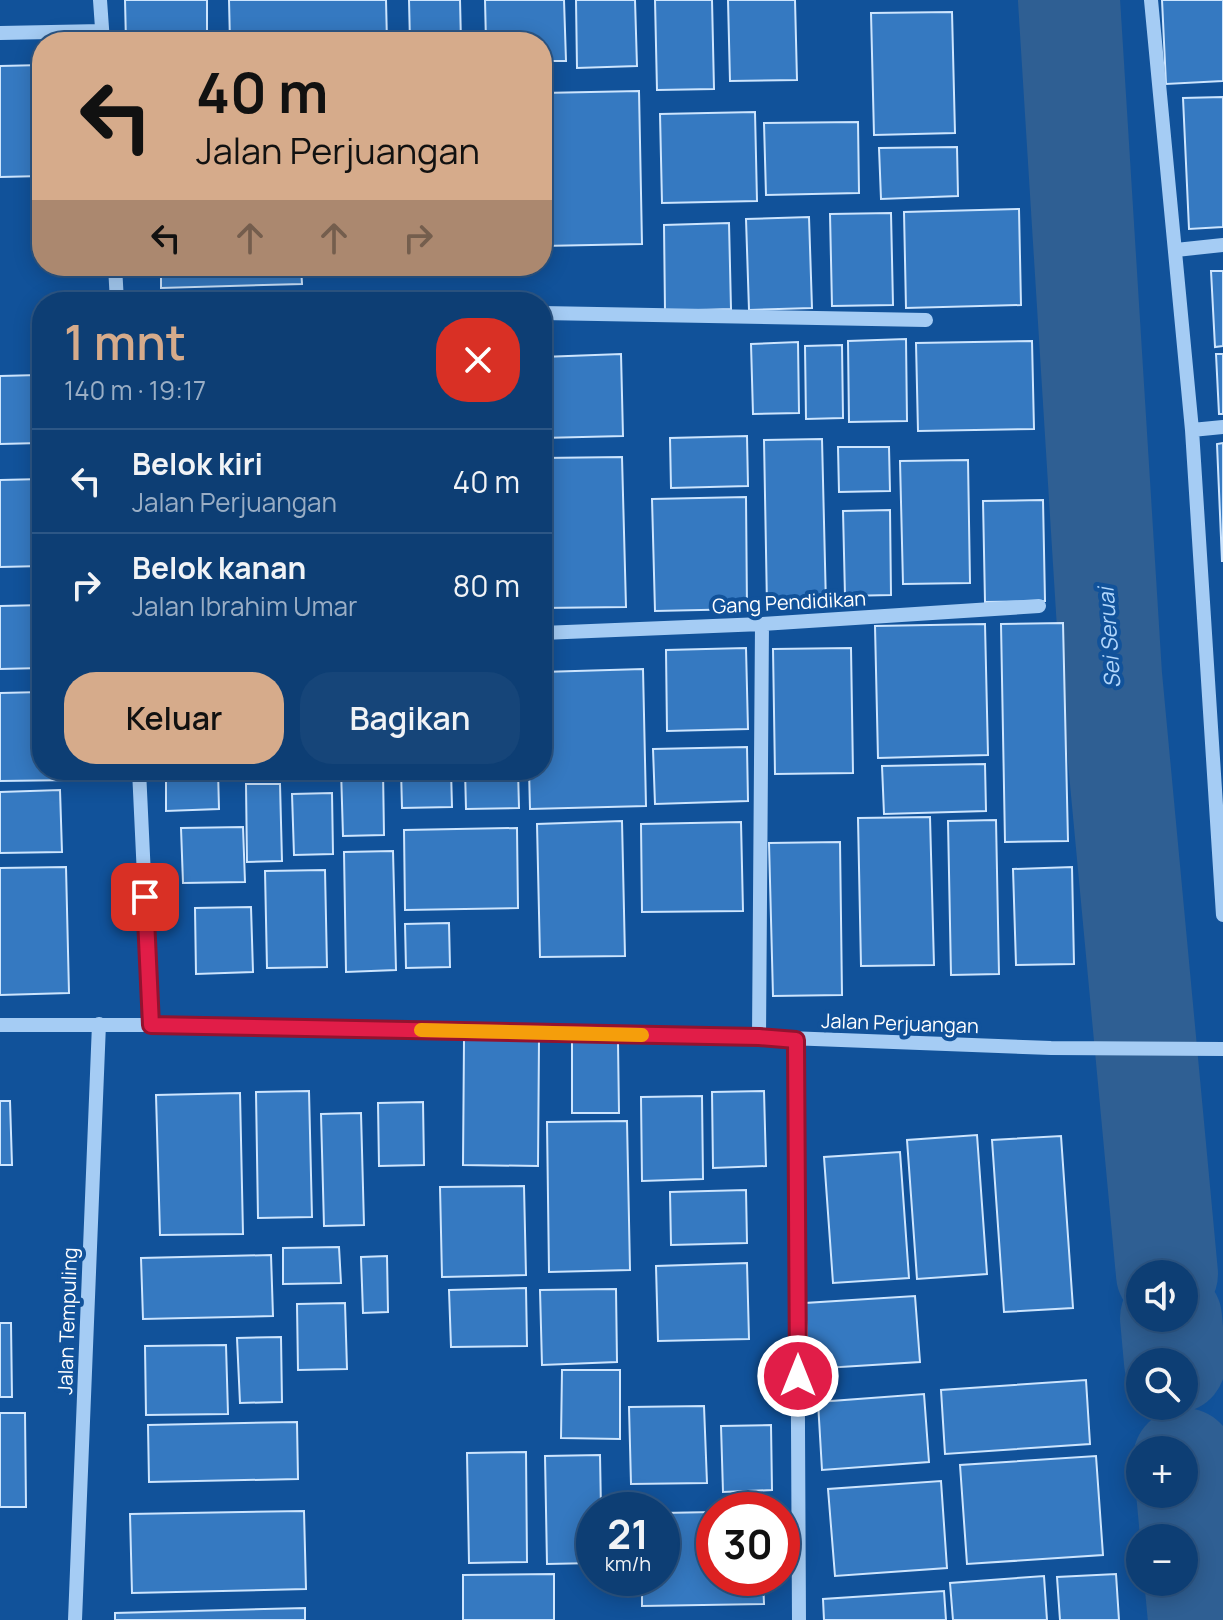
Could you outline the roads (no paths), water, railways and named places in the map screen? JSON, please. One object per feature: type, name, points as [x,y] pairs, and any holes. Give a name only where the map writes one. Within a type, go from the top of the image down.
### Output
[{"type":"street","points":[[100,0],[102,32]]},
{"type":"street","points":[[1151,0],[1192,430],[1223,915]]},
{"type":"street","points":[[0,33],[32,34]]},
{"type":"street","points":[[1176,250],[1223,245]]},
{"type":"street","points":[[552,313],[926,320]]},
{"type":"street","points":[[1192,430],[1223,427]]},
{"type":"street","name":"Gang Pendidikan","points":[[552,633],[762,624],[1039,606]]},
{"type":"street","points":[[759,1037],[762,624]]},
{"type":"street","points":[[139,780],[151,1025]]},
{"type":"street","name":"Jalan Perjuangan","points":[[0,1025],[99,1024],[759,1037],[1051,1048],[1221,1050]]},
{"type":"street","name":"Jalan Tempuling","points":[[75,1620],[99,1024]]},
{"type":"street","points":[[796,1040],[799,1620]]},
{"type":"waterway","name":"Sei Seruai","points":[[1069,0],[1111,675],[1166,1260]]},
{"type":"waterway","name":"Sei Seruai","points":[[1172,1332],[1174,1348]]},
{"type":"waterway","name":"Sei Seruai","points":[[1189,1508],[1199,1620]]}]
